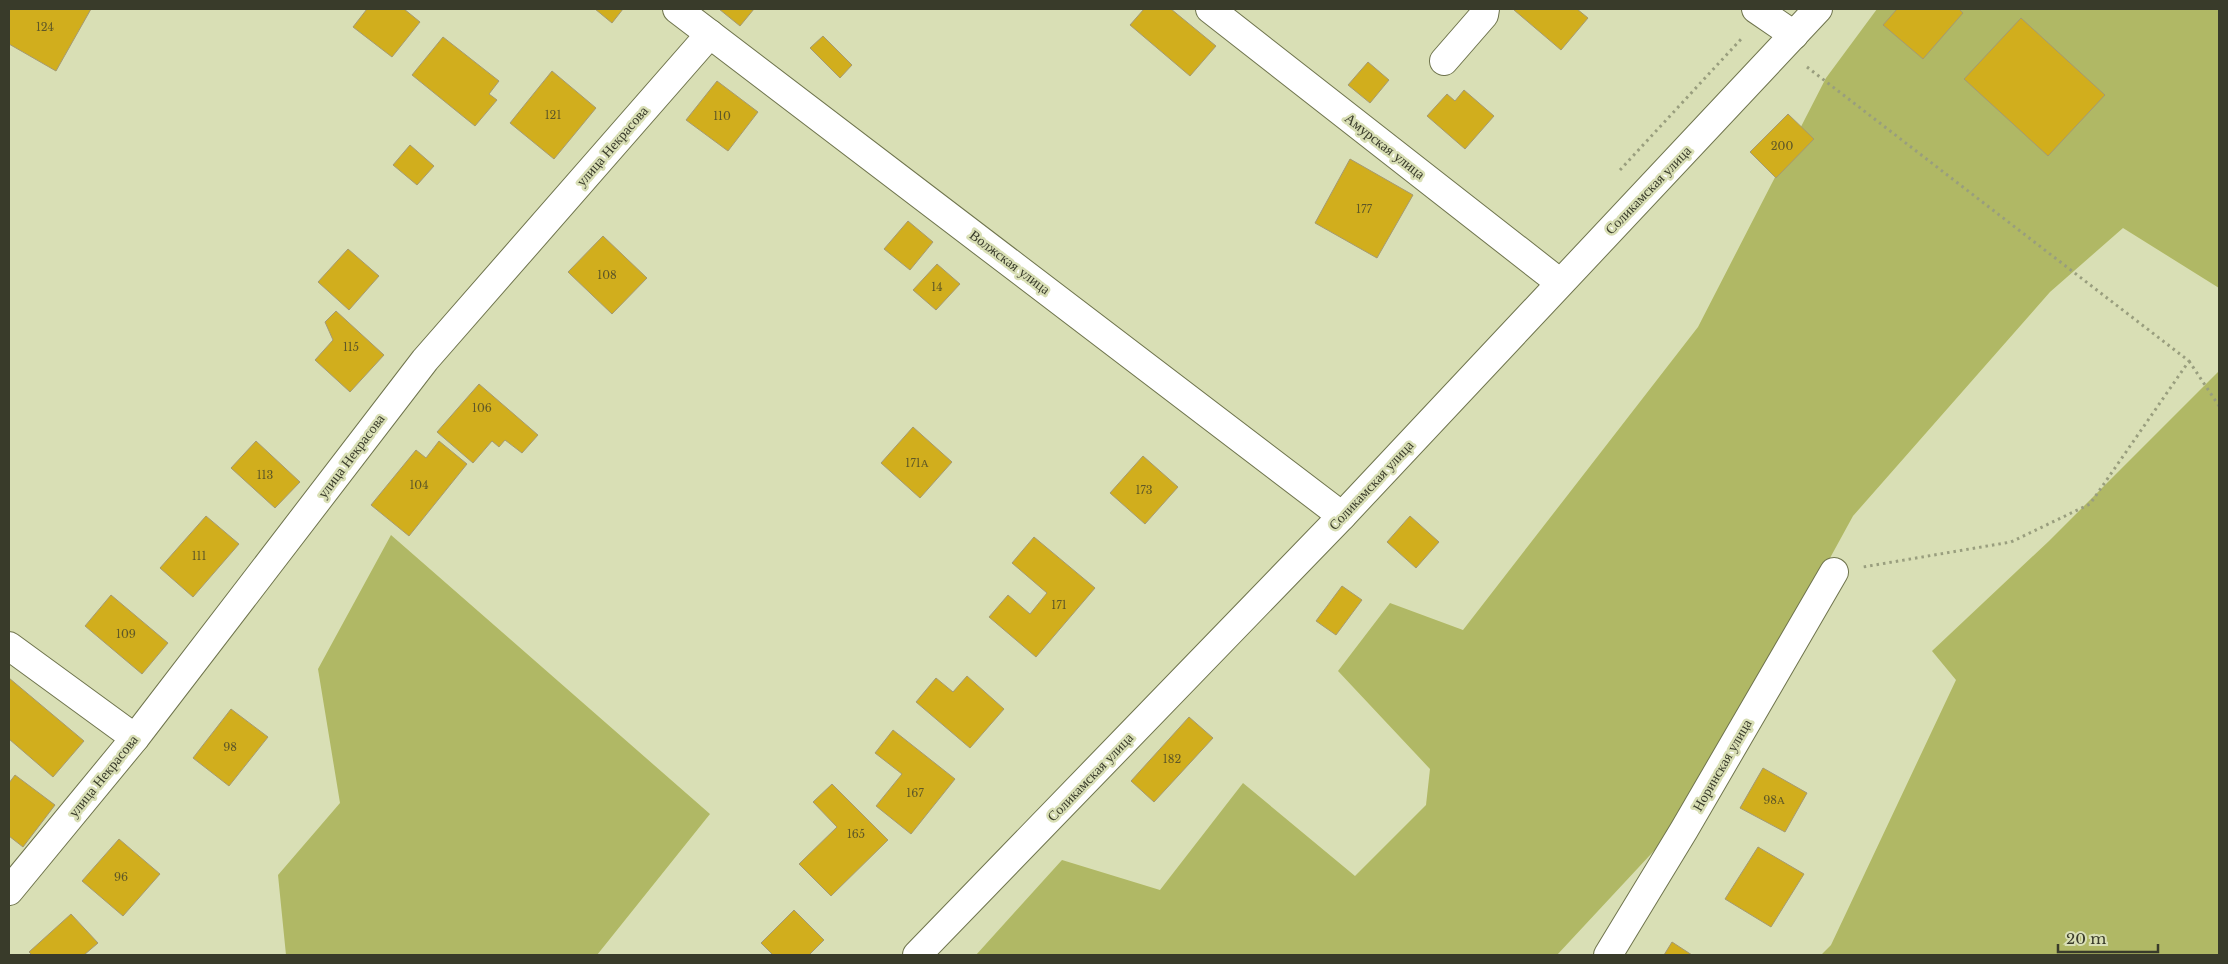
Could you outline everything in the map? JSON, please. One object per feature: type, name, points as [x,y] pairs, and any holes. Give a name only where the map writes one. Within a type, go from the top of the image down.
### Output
[{"type":"street","name":"Волжская улица","points":[[677,9],[1342,516]]},
{"type":"street","name":"Амурская улица","points":[[1210,9],[1559,282]]},
{"type":"street","points":[[1444,61],[1484,15],[1485,9]]},
{"type":"street","points":[[1756,9],[1788,42]]},
{"type":"street","name":"Соликамская улица","points":[[917,955],[1342,516],[1559,282],[1818,9]]},
{"type":"street","name":"улица Некрасова","points":[[9,892],[135,738],[424,360],[710,34]]},
{"type":"street","name":"Норинская улица","points":[[1608,955],[1684,830],[1834,572]]},
{"type":"street","points":[[9,646],[135,738]]},
{"type":"path","points":[[1788,42],[2189,361],[2219,406]]},
{"type":"path","points":[[1834,572],[2012,542],[2090,504],[2189,361]]},
{"type":"green space","points":[[1877,9],[2219,9],[2219,288],[2123,228],[2050,292],[1853,516],[1692,810],[1557,955],[976,955],[1062,860],[1160,890],[1243,783],[1355,876],[1426,805],[1430,769],[1338,671],[1390,603],[1463,630],[1698,327],[1826,78]]},
{"type":"green space","points":[[2219,371],[2219,955],[1821,955],[1831,945],[1956,680],[1932,651],[2049,541]]},
{"type":"green space","points":[[391,535],[710,814],[597,955],[286,955],[278,875],[340,803],[318,669]]},
{"type":"building","points":[[9,9],[91,9],[56,71],[9,44]]},
{"type":"building","points":[[367,9],[404,9],[420,22],[392,57],[353,27]]},
{"type":"building","points":[[595,9],[623,9],[612,23]]},
{"type":"building","points":[[719,9],[754,9],[740,26]]},
{"type":"building","points":[[1144,9],[1171,9],[1216,46],[1190,76],[1130,25]]},
{"type":"building","points":[[1577,9],[1588,18],[1561,50],[1514,10]]},
{"type":"building","points":[[1897,9],[1959,9],[1963,13],[1923,59],[1883,25]]},
{"type":"building","points":[[2021,18],[2105,95],[2048,156],[1964,79]]},
{"type":"building","points":[[823,36],[852,65],[840,78],[810,48]]},
{"type":"building","points":[[443,37],[499,81],[489,94],[497,100],[475,126],[412,75]]},
{"type":"building","points":[[1368,62],[1389,80],[1370,103],[1348,85]]},
{"type":"building","points":[[552,71],[596,108],[554,159],[510,123]]},
{"type":"building","points":[[717,81],[758,112],[728,151],[686,120]]},
{"type":"building","points":[[1464,90],[1494,116],[1465,149],[1427,116],[1447,94],[1455,101]]},
{"type":"building","points":[[1788,114],[1814,139],[1776,178],[1750,152]]},
{"type":"building","points":[[410,145],[434,166],[417,185],[393,165]]},
{"type":"building","points":[[1350,159],[1413,195],[1377,258],[1315,223]]},
{"type":"building","points":[[908,221],[933,242],[910,270],[884,249]]},
{"type":"building","points":[[603,236],[647,278],[612,314],[568,272]]},
{"type":"building","points":[[348,249],[379,276],[349,310],[318,282]]},
{"type":"building","points":[[937,264],[960,284],[936,310],[913,290]]},
{"type":"building","points":[[336,311],[384,355],[350,392],[315,360],[333,340],[325,322]]},
{"type":"building","points":[[479,384],[538,435],[522,453],[505,440],[499,447],[492,441],[473,463],[437,432]]},
{"type":"building","points":[[913,427],[952,462],[920,498],[881,463]]},
{"type":"building","points":[[256,441],[300,482],[275,508],[231,468]]},
{"type":"building","points":[[439,441],[467,464],[409,536],[371,505],[416,450],[426,458]]},
{"type":"building","points":[[1143,456],[1178,487],[1145,524],[1110,493]]},
{"type":"building","points":[[206,516],[239,544],[193,597],[160,568]]},
{"type":"building","points":[[1410,516],[1439,542],[1416,568],[1387,542]]},
{"type":"building","points":[[1034,537],[1095,588],[1036,657],[989,617],[1008,595],[1030,614],[1047,593],[1012,563]]},
{"type":"building","points":[[1342,586],[1362,600],[1336,635],[1316,621]]},
{"type":"building","points":[[111,595],[168,643],[142,674],[85,626]]},
{"type":"building","points":[[967,676],[1004,709],[970,748],[916,702],[936,678],[953,692]]},
{"type":"building","points":[[9,678],[84,741],[53,777],[9,739]]},
{"type":"building","points":[[231,709],[268,737],[229,786],[193,758]]},
{"type":"building","points":[[1189,717],[1213,738],[1154,802],[1131,781]]},
{"type":"building","points":[[893,730],[955,779],[911,834],[876,806],[902,774],[875,753]]},
{"type":"building","points":[[1763,768],[1807,793],[1785,832],[1740,808]]},
{"type":"building","points":[[15,775],[55,805],[23,847],[9,836],[9,783]]},
{"type":"building","points":[[832,784],[888,840],[831,896],[799,864],[837,827],[813,802]]},
{"type":"building","points":[[119,839],[160,874],[123,916],[82,881]]},
{"type":"building","points":[[1758,847],[1804,874],[1771,927],[1725,899]]},
{"type":"building","points":[[794,910],[824,940],[809,955],[773,955],[761,943]]},
{"type":"building","points":[[71,914],[98,943],[84,955],[32,955],[29,952]]},
{"type":"building","points":[[1672,942],[1692,955],[1664,955]]}]
